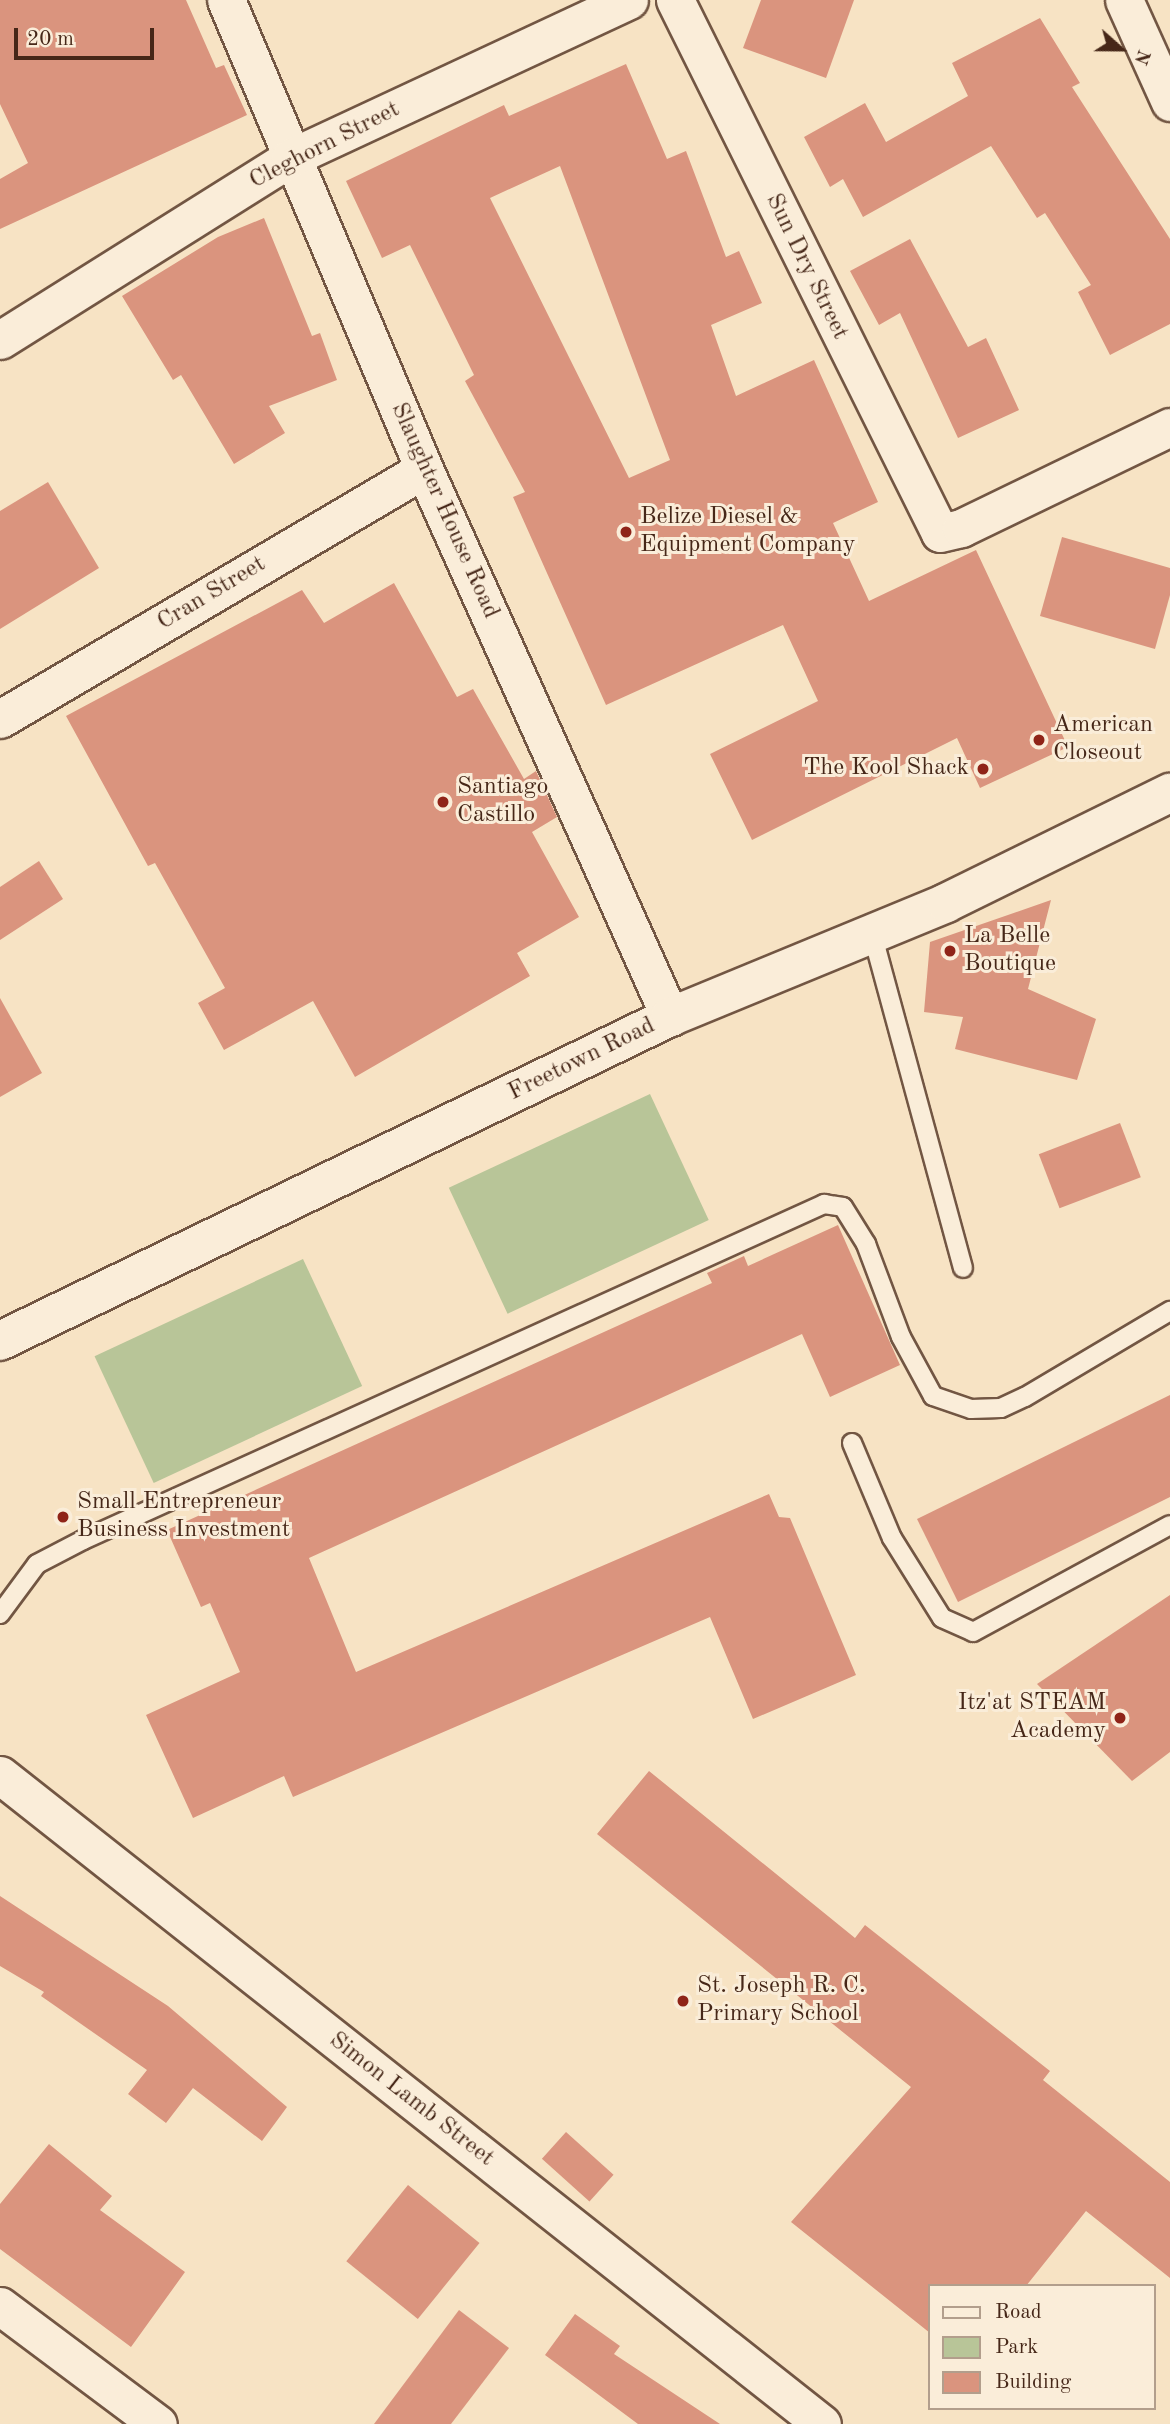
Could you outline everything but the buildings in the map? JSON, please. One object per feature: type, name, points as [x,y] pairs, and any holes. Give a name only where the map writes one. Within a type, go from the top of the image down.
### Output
[{"type":"main road","name":"Freetown Road","points":[[0,1341],[670,1017],[946,903],[1170,793]]},
{"type":"street","name":"Slaughter House Road","points":[[226,0],[290,158],[424,469],[670,1017]]},
{"type":"street","name":"Cleghorn Street","points":[[0,340],[290,158],[629,0]]},
{"type":"street","name":"Sun Dry Street","points":[[675,0],[940,533],[961,528],[1170,427]]},
{"type":"street","points":[[1124,0],[1170,102]]},
{"type":"street","name":"Cran Street","points":[[0,719],[424,469]]},
{"type":"street","name":"Simon Lamb Street","points":[[0,1775],[822,2424]]},
{"type":"street","points":[[0,2306],[158,2424]]},
{"type":"lane","points":[[872,933],[963,1268]]},
{"type":"lane","points":[[0,1614],[37,1564],[83,1540],[824,1204],[843,1206],[866,1244],[901,1337],[933,1396],[971,1409],[1001,1408],[1025,1397],[1170,1311]]},
{"type":"lane","points":[[852,1443],[892,1538],[942,1618],[973,1632],[1170,1525]]},
{"type":"green space","points":[[650,1094],[709,1220],[508,1314],[449,1188]]},
{"type":"green space","points":[[303,1259],[362,1386],[154,1483],[95,1356]]},
{"type":"place","name":"Belize Diesel & Equipment Company","points":[[626,532]]},
{"type":"place","name":"American Closeout","points":[[1039,740]]},
{"type":"place","name":"The Kool Shack","points":[[983,769]]},
{"type":"place","name":"Santiago Castillo","points":[[443,802]]},
{"type":"place","name":"La Belle Boutique","points":[[950,951]]},
{"type":"place","name":"Small Entrepreneur Business Investment","points":[[63,1517]]},
{"type":"place","name":"Itz'at STEAM Academy","points":[[1120,1718]]},
{"type":"place","name":"St. Joseph R. C. Primary School","points":[[683,2001]]}]
